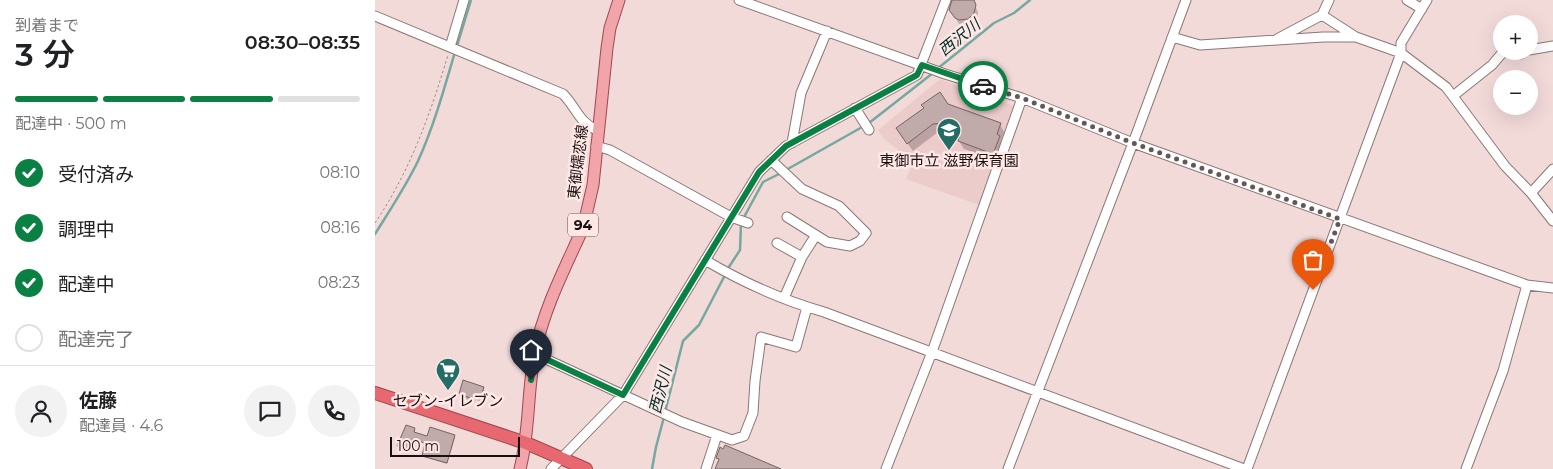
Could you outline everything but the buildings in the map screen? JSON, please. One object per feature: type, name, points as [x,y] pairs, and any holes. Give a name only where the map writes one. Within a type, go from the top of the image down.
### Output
[{"type":"highway","points":[[375,393],[526,443],[587,469]]},
{"type":"main road","name":"東御嬬恋線","points":[[520,469],[526,443],[535,354],[541,327],[548,305],[585,220],[593,185],[597,130],[607,48],[610,28],[619,0]]},
{"type":"street","points":[[450,47],[464,0]]},
{"type":"street","points":[[739,0],[945,74],[1022,98],[1133,143],[1340,219],[1527,285],[1553,288]]},
{"type":"street","points":[[551,469],[623,395],[705,260],[734,218],[759,172],[792,143],[917,75],[925,66],[946,0]]},
{"type":"street","points":[[1008,469],[1186,0]]},
{"type":"street","points":[[1276,40],[1322,15],[1329,0]]},
{"type":"street","points":[[1407,0],[1422,9]]},
{"type":"street","points":[[705,260],[731,276],[807,307],[1245,469],[1401,53],[1401,42],[1427,0]]},
{"type":"street","points":[[1322,15],[1356,38],[1401,53],[1446,87],[1505,166],[1531,193],[1553,221]]},
{"type":"street","points":[[375,16],[563,94],[581,120],[589,127],[597,130]]},
{"type":"street","points":[[792,143],[801,93],[827,31]]},
{"type":"street","points":[[1172,37],[1201,45],[1323,37],[1356,38]]},
{"type":"street","points":[[1538,49],[1553,46]]},
{"type":"street","points":[[1453,96],[1496,60]]},
{"type":"street","points":[[887,469],[932,352],[1022,98]]},
{"type":"street","points":[[855,108],[869,130]]},
{"type":"street","points":[[596,146],[609,150],[734,218],[748,223]]},
{"type":"street","points":[[771,160],[802,189],[839,206],[867,233],[860,241],[850,246],[827,242],[787,217]]},
{"type":"street","points":[[1531,193],[1553,169]]},
{"type":"street","points":[[784,298],[802,257],[816,235]]},
{"type":"street","points":[[777,243],[802,257]]},
{"type":"street","points":[[1466,469],[1503,371],[1527,285]]},
{"type":"street","points":[[535,354],[682,422],[732,440],[744,436],[753,413],[761,337],[796,347],[807,307]]},
{"type":"street","points":[[706,469],[717,435]]},
{"type":"path","points":[[375,223],[405,175],[423,134],[450,47]]},
{"type":"shaded area","name":"東御市立 滋野保育園","points":[[940,79],[1014,106],[979,205],[906,179],[914,162],[884,139],[878,130]]},
{"type":"waterway","points":[[457,46],[471,0]]},
{"type":"waterway","name":"西沢川","points":[[937,69],[994,23],[1014,13],[1030,0]]},
{"type":"waterway","points":[[375,234],[403,189],[424,148],[455,52]]},
{"type":"waterway","name":"西沢川","points":[[869,123],[933,73]]},
{"type":"waterway","name":"西沢川","points":[[786,170],[864,126]]},
{"type":"waterway","name":"西沢川","points":[[743,219],[763,182],[781,173]]},
{"type":"waterway","name":"西沢川","points":[[727,270],[740,250],[741,224]]},
{"type":"waterway","name":"西沢川","points":[[665,412],[683,341],[699,325],[725,275]]},
{"type":"waterway","name":"西沢川","points":[[652,469],[664,417]]},
{"type":"way so far","points":[[983,86],[1022,98],[1133,143],[1340,219],[1313,290]]},
{"type":"place","name":"東御市立 滋野保育園","points":[[949,151]]},
{"type":"place","name":"セブン-イレブン","points":[[448,391]]},
{"type":"route","points":[[531,380],[535,354],[623,395],[759,172],[786,146],[917,75],[922,65],[983,86]]}]
